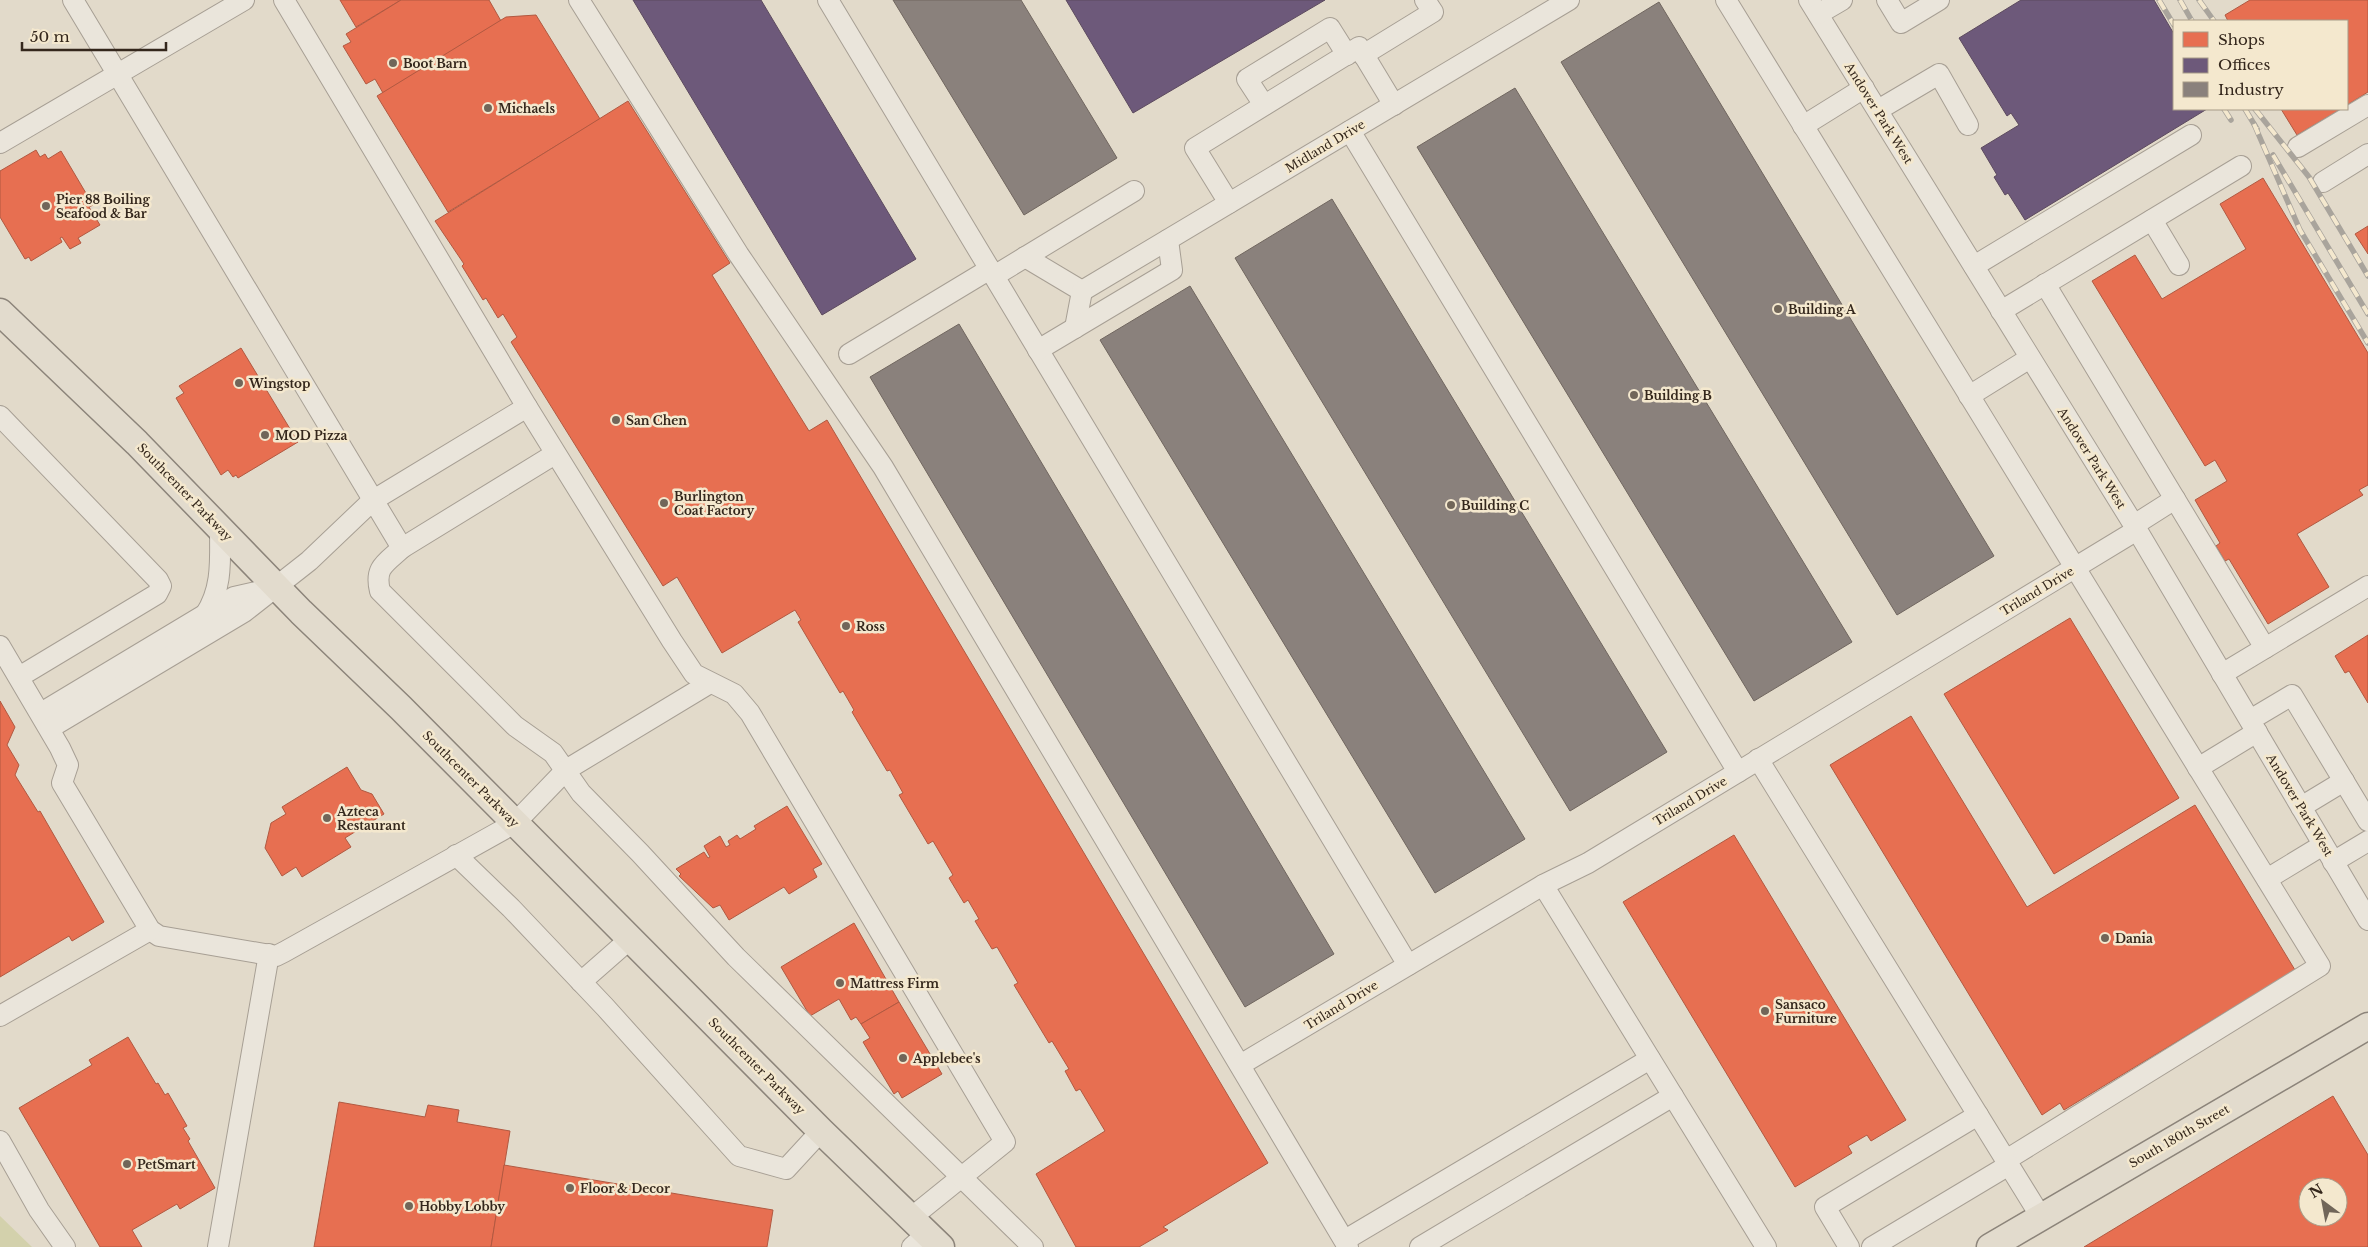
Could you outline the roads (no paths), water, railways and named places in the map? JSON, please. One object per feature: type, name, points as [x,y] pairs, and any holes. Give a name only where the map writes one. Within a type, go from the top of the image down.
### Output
[{"type":"main road","name":"Southcenter Parkway","points":[[0,312],[137,443],[277,587],[515,822],[923,1236]]},
{"type":"main road","name":"South 180th Street","points":[[1990,1247],[2368,1026]]},
{"type":"street","points":[[73,0],[402,548]]},
{"type":"street","points":[[0,143],[244,0]]},
{"type":"street","points":[[284,0],[527,408],[694,674],[734,694],[750,713],[1004,1142],[959,1177],[923,1236]]},
{"type":"street","points":[[580,0],[739,256],[883,467],[1346,1244],[1650,1059]]},
{"type":"street","points":[[828,0],[1408,965]]},
{"type":"street","points":[[1229,203],[1195,148],[1264,105],[1433,12],[1425,0]]},
{"type":"street","points":[[1726,0],[2320,966],[1872,1247]]},
{"type":"street","points":[[1814,7],[1842,0]]},
{"type":"street","points":[[1887,0],[1901,23],[1939,0]]},
{"type":"street","name":"Midland Drive","points":[[1082,291],[1564,1]]},
{"type":"street","name":"Andover Park West","points":[[1814,7],[2136,527],[2368,920]]},
{"type":"street","points":[[1264,105],[1247,79],[1330,28],[1355,55],[1394,104]]},
{"type":"street","points":[[1878,110],[1939,74],[1968,125]]},
{"type":"street","points":[[1803,126],[1864,88]]},
{"type":"street","points":[[2298,147],[2368,105]]},
{"type":"street","points":[[1350,131],[1738,772]]},
{"type":"street","points":[[1974,266],[2191,135]]},
{"type":"street","points":[[2323,182],[2368,154]]},
{"type":"street","points":[[2001,311],[2242,166]]},
{"type":"street","points":[[849,354],[992,272],[1025,257],[1134,191]]},
{"type":"street","points":[[2152,220],[2179,265]]},
{"type":"street","points":[[1038,350],[1172,270],[1168,240]]},
{"type":"street","points":[[1025,257],[1082,291],[1075,328]]},
{"type":"street","points":[[2045,284],[2265,648]]},
{"type":"street","points":[[1969,396],[2030,358]]},
{"type":"street","points":[[45,721],[244,612],[309,561],[372,500],[527,408]]},
{"type":"street","points":[[0,416],[158,580],[161,586],[157,594],[19,677]]},
{"type":"street","points":[[555,454],[402,548],[381,568],[377,578],[380,591],[515,726],[553,753],[581,793],[640,853],[736,957],[959,1177],[1033,1247]]},
{"type":"street","name":"Triland Drive","points":[[1240,1065],[1543,885],[1588,863],[2075,568],[2176,499]]},
{"type":"street","points":[[204,616],[212,603],[219,581],[220,528]]},
{"type":"street","points":[[2222,674],[2368,586]]},
{"type":"street","points":[[45,721],[234,597],[277,587]]},
{"type":"street","points":[[0,646],[45,721],[68,765],[62,783],[150,930],[159,936],[276,956],[515,822],[566,770],[710,683]]},
{"type":"street","points":[[2198,768],[2292,695],[2368,821]]},
{"type":"street","points":[[1758,759],[2041,1217]]},
{"type":"street","points":[[2301,807],[2344,781]]},
{"type":"street","points":[[2267,880],[2328,853],[2368,841]]},
{"type":"street","points":[[456,855],[512,908],[738,1156],[786,1169],[821,1131]]},
{"type":"street","points":[[1543,885],[1766,1247]]},
{"type":"street","points":[[0,1016],[150,930]]},
{"type":"street","points":[[581,982],[630,938]]},
{"type":"street","points":[[218,1247],[269,954]]},
{"type":"street","points":[[1420,1247],[1673,1096]]},
{"type":"street","points":[[1849,1247],[1825,1207],[1978,1115]]},
{"type":"street","points":[[0,1141],[39,1210],[65,1247]]},
{"type":"railway","points":[[2159,0],[2173,23]]},
{"type":"railway","points":[[2180,0],[2191,20]]},
{"type":"railway","points":[[2199,0],[2213,20]]},
{"type":"railway","points":[[2225,110],[2231,120]]},
{"type":"railway","points":[[2246,110],[2257,129]]},
{"type":"railway","points":[[2256,110],[2309,177],[2368,276]]},
{"type":"railway","points":[[2254,124],[2300,230],[2368,343]]},
{"type":"railway","points":[[2273,155],[2368,314]]},
{"type":"place","name":"Boot Barn","points":[[393,63]]},
{"type":"place","name":"Michaels","points":[[488,108]]},
{"type":"place","name":"Pier 88 Boiling Seafood & Bar","points":[[46,206]]},
{"type":"place","name":"Building A","points":[[1778,309]]},
{"type":"place","name":"Wingstop","points":[[239,383]]},
{"type":"place","name":"Building B","points":[[1634,395]]},
{"type":"place","name":"San Chen","points":[[616,420]]},
{"type":"place","name":"MOD Pizza","points":[[265,435]]},
{"type":"place","name":"Burlington Coat Factory","points":[[664,503]]},
{"type":"place","name":"Building C","points":[[1451,505]]},
{"type":"place","name":"Ross","points":[[846,626]]},
{"type":"place","name":"Azteca Restaurant","points":[[327,818]]},
{"type":"place","name":"Dania","points":[[2105,938]]},
{"type":"place","name":"Mattress Firm","points":[[840,983]]},
{"type":"place","name":"Sansaco Furniture","points":[[1765,1011]]},
{"type":"place","name":"Applebee's","points":[[903,1058]]},
{"type":"place","name":"PetSmart","points":[[127,1164]]},
{"type":"place","name":"Floor & Decor","points":[[570,1188]]},
{"type":"place","name":"Hobby Lobby","points":[[409,1206]]}]
